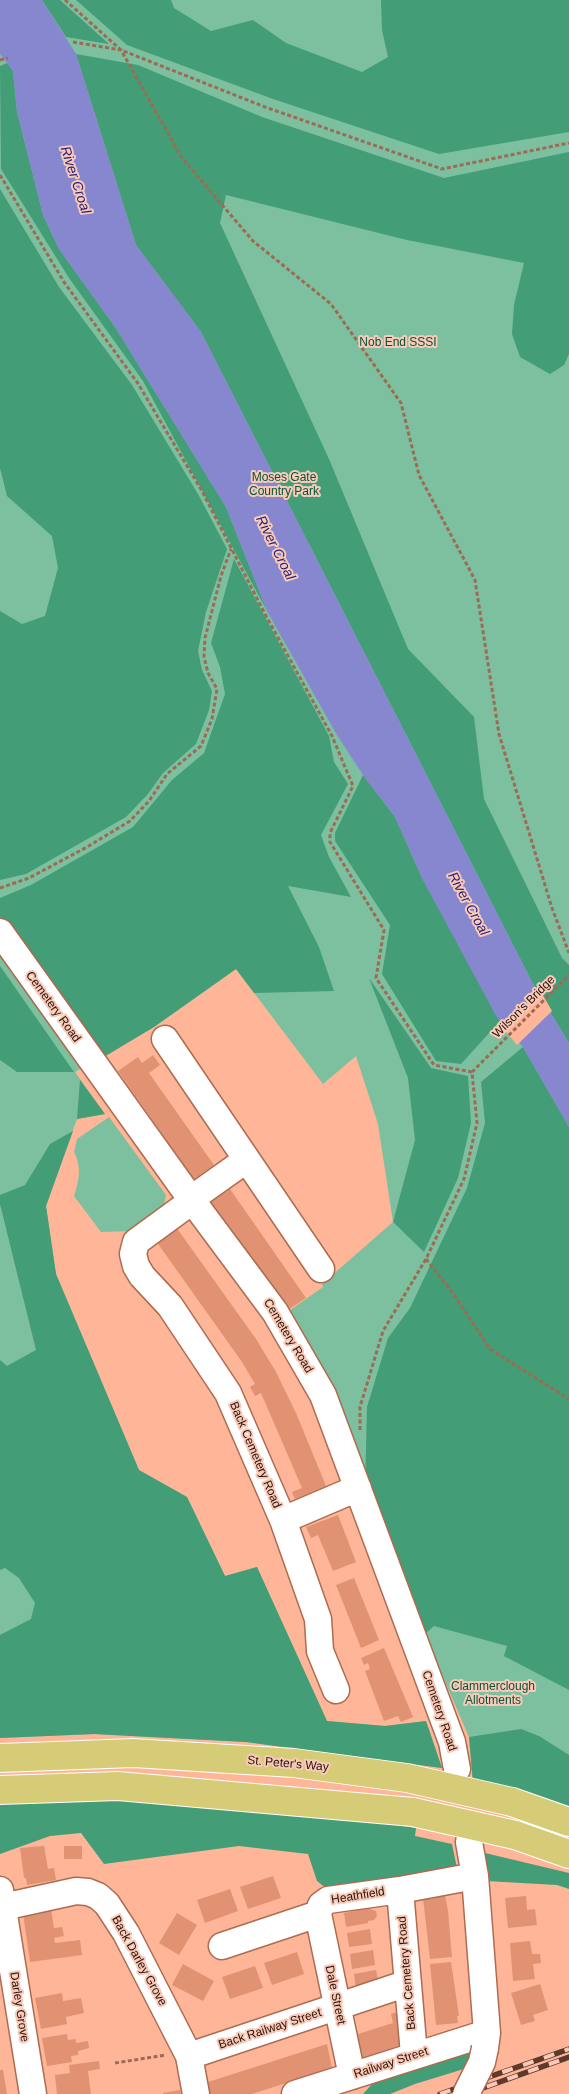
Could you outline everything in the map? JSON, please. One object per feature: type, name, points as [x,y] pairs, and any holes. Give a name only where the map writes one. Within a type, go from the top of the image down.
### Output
[{"type":"highway","name":"St. Peter's Way","points":[[0,1758],[133,1753],[294,1763],[407,1778],[512,1802],[569,1822]]},
{"type":"highway","points":[[0,1790],[118,1786],[413,1812],[515,1835],[569,1854]]},
{"type":"street","name":"Cemetery Road","points":[[0,932],[191,1200],[275,1312],[323,1395],[452,1742],[458,1769]]},
{"type":"street","points":[[165,1039],[321,1269]]},
{"type":"street","points":[[191,1200],[246,1160]]},
{"type":"street","name":"Back Cemetery Road","points":[[191,1200],[136,1242],[133,1254],[136,1266],[147,1282],[170,1306],[228,1393],[283,1520],[318,1619],[320,1651],[336,1690]]},
{"type":"street","points":[[283,1520],[358,1488]]},
{"type":"street","points":[[466,2094],[482,2062],[486,2040],[475,1876],[469,1842]]},
{"type":"street","name":"Heathfield","points":[[222,1946],[318,1914],[321,1905],[328,1900],[400,1890],[475,1876]]},
{"type":"street","name":"Back Cemetery Road","points":[[400,1890],[414,2055]]},
{"type":"street","name":"Back Darley Grove","points":[[1,1899],[76,1891],[88,1892],[98,1896],[107,1904],[126,1933],[188,2054],[196,2094]]},
{"type":"street","name":"Darley Grove","points":[[1,1899],[33,2094]]},
{"type":"street","name":"Dale Street","points":[[318,1914],[352,2076]]},
{"type":"street","name":"Back Railway Street","points":[[188,2054],[408,1983]]},
{"type":"street","name":"Railway Street","points":[[294,2094],[414,2055],[486,2040]]},
{"type":"path","points":[[65,0],[122,50],[182,158],[253,241],[331,304],[401,404],[419,475],[475,580],[499,734],[552,908],[569,953]]},
{"type":"path","points":[[74,42],[122,50],[265,108],[442,169],[569,143]]},
{"type":"path","points":[[0,60],[8,58]]},
{"type":"path","points":[[0,175],[64,282],[137,382],[202,491],[264,614],[332,736],[354,786],[330,833],[330,842],[384,930],[376,978],[434,1065],[472,1072],[477,1123],[464,1179],[426,1259],[383,1331],[360,1406],[360,1435]]},
{"type":"path","points":[[0,888],[30,878],[130,821],[149,801],[167,774],[201,746],[212,719],[216,689],[208,673],[204,657],[205,638],[221,576],[231,548]]},
{"type":"path","name":"Wilson's Bridge","points":[[472,1072],[569,975]]},
{"type":"path","points":[[426,1259],[452,1292],[490,1349],[569,1399]]},
{"type":"path","points":[[115,2063],[188,2054]]},
{"type":"green space","name":"Moses Gate Country Park","points":[[0,0],[569,0],[569,1814],[473,1783],[469,1737],[286,1313],[323,1287],[322,1284],[393,1222],[378,1124],[356,1056],[323,1084],[236,969],[154,1027],[75,1072],[105,1114],[77,1119],[46,1206],[56,1274],[139,1470],[187,1497],[225,1576],[257,1567],[327,1721],[385,1726],[426,1721],[442,1768],[246,1742],[94,1734],[0,1738]]},
{"type":"green space","points":[[42,0],[60,0],[109,44],[66,37]]},
{"type":"green space","points":[[76,0],[171,0],[174,8],[211,31],[253,20],[286,43],[362,72],[388,57],[382,30],[381,0],[569,0],[569,132],[439,154],[273,99],[127,45]]},
{"type":"green space","points":[[76,54],[138,65],[262,117],[444,178],[569,152],[569,354],[564,365],[550,374],[520,357],[512,334],[514,305],[524,263],[407,240],[226,195],[220,223],[329,459],[408,649],[474,717],[484,799],[562,958],[569,965],[569,1043],[532,982],[201,332],[136,245]]},
{"type":"green space","points":[[7,63],[13,71],[17,112],[43,215],[59,249],[115,327],[226,507],[267,611],[143,381],[69,278],[1,169],[0,66]]},
{"type":"green space","points":[[0,189],[59,287],[132,385],[198,494],[227,549],[206,612],[198,651],[202,670],[212,691],[209,710],[196,744],[163,773],[148,794],[126,817],[26,874],[0,880],[0,611],[22,624],[45,616],[58,568],[52,536],[7,496],[0,468]]},
{"type":"green space","points":[[234,559],[329,736],[334,762],[348,784],[321,835],[329,857],[351,897],[288,886],[319,947],[334,991],[254,993],[236,969],[154,1027],[104,1057],[0,917],[0,898],[31,885],[133,827],[172,780],[204,753],[225,694],[220,667],[211,643]]},
{"type":"green space","points":[[363,775],[395,817],[422,878],[500,1021],[461,1064],[436,1061],[382,974],[390,925],[335,841],[335,833]]},
{"type":"green space","points":[[0,966],[74,1072],[17,1072],[0,1060]]},
{"type":"green space","points":[[369,978],[431,1068],[468,1076],[471,1123],[458,1178],[424,1252],[393,1222],[415,1140],[408,1078]]},
{"type":"green space","points":[[523,1047],[569,1127],[569,1690],[504,1656],[507,1646],[434,1626],[425,1634],[365,1490],[367,1407],[388,1338],[410,1308],[467,1188],[485,1123],[481,1082]]},
{"type":"green space","points":[[80,1080],[105,1114],[77,1119]]},
{"type":"green space","points":[[109,1117],[166,1195],[163,1209],[132,1231],[101,1232],[74,1196],[79,1174],[77,1158],[74,1152],[77,1139]]},
{"type":"green space","points":[[73,1131],[46,1206],[56,1274],[139,1470],[187,1497],[225,1576],[257,1567],[327,1721],[385,1726],[426,1721],[442,1768],[246,1742],[94,1734],[0,1738],[0,1635],[31,1619],[35,1603],[19,1578],[5,1568],[0,1570],[0,1360],[7,1366],[36,1350],[0,1204],[0,1195],[25,1185],[50,1144]]},
{"type":"green space","points":[[521,1729],[539,1736],[569,1755],[569,1814],[473,1783],[469,1737]]},
{"type":"green space","points":[[83,1794],[303,1810],[416,1828],[415,1836],[452,1844],[458,1873],[332,1893],[317,1881],[308,1854],[239,1846],[104,1864],[81,1833],[50,1836],[0,1854],[0,1796]]},
{"type":"green space","points":[[485,1853],[569,1873],[569,1889],[557,1885],[486,1881]]},
{"type":"green space","points":[[469,2048],[471,2051],[467,2068],[390,2094],[363,2094],[372,2084]]},
{"type":"water","name":"River Croal","points":[[0,0],[42,0],[76,54],[136,245],[201,332],[532,982],[569,1043],[569,1127],[523,1047],[496,1016],[422,878],[395,817],[363,775],[337,735],[267,611],[226,507],[115,327],[59,249],[43,215],[17,112],[13,71],[0,54]]},
{"type":"pier","points":[[540,990],[552,1011],[517,1045],[502,1027]]},
{"type":"building","points":[[153,1055],[160,1065],[149,1073],[214,1165],[194,1179],[118,1071],[138,1057],[142,1063]]},
{"type":"building","points":[[230,1189],[306,1298],[286,1311],[210,1203]]},
{"type":"building","points":[[176,1227],[256,1339],[276,1372],[296,1413],[326,1486],[295,1499],[292,1492],[302,1488],[261,1393],[255,1396],[250,1387],[255,1384],[242,1362],[156,1241]]},
{"type":"building","points":[[338,1515],[356,1562],[333,1571],[318,1535],[311,1538],[306,1527]]},
{"type":"building","points":[[354,1578],[379,1640],[361,1648],[336,1585]]},
{"type":"building","points":[[384,1648],[413,1717],[401,1722],[398,1716],[384,1721],[365,1671],[370,1669],[368,1663],[364,1665],[361,1658]]},
{"type":"building","points":[[44,1846],[48,1869],[54,1868],[56,1880],[27,1885],[26,1878],[24,1878],[20,1848]]},
{"type":"building","points":[[64,1846],[82,1846],[82,1859],[64,1859]]},
{"type":"building","points":[[273,1876],[281,1898],[248,1909],[240,1887]]},
{"type":"building","points":[[230,1889],[238,1911],[205,1923],[197,1900]]},
{"type":"building","points":[[445,1895],[452,1957],[430,1959],[423,1898]]},
{"type":"building","points":[[526,1896],[527,1910],[535,1909],[537,1925],[508,1928],[505,1898]]},
{"type":"building","points":[[369,1902],[370,1909],[376,1911],[377,1916],[374,1920],[346,1927],[344,1913],[354,1911],[353,1905]]},
{"type":"building","points":[[51,1909],[54,1928],[62,1927],[64,1936],[54,1938],[55,1943],[80,1940],[82,1955],[30,1962],[23,1913]]},
{"type":"building","points":[[177,1913],[197,1925],[179,1955],[159,1943]]},
{"type":"building","points":[[370,1929],[372,1944],[349,1947],[347,1933]]},
{"type":"building","points":[[530,1941],[532,1954],[540,1954],[541,1963],[533,1964],[535,1979],[513,1981],[510,1943]]},
{"type":"building","points":[[373,1950],[375,1965],[352,1969],[350,1954]]},
{"type":"building","points":[[297,1952],[304,1974],[272,1985],[264,1963]]},
{"type":"building","points":[[451,1962],[459,2016],[457,2016],[458,2023],[436,2025],[430,1964]]},
{"type":"building","points":[[183,1964],[214,1981],[203,2001],[172,1985]]},
{"type":"building","points":[[255,1966],[263,1988],[230,1999],[222,1977]]},
{"type":"building","points":[[376,1970],[379,1985],[356,1989],[354,1974]]},
{"type":"building","points":[[540,1984],[548,2010],[533,2015],[535,2021],[521,2025],[511,1993]]},
{"type":"building","points":[[62,1993],[63,2001],[81,1998],[84,2013],[66,2017],[67,2024],[41,2029],[35,1998]]},
{"type":"building","points":[[403,2010],[409,2042],[362,2059],[358,2034],[393,2023],[391,2014]]},
{"type":"building","points":[[67,2034],[68,2040],[76,2039],[76,2043],[88,2041],[89,2048],[78,2051],[78,2055],[71,2056],[72,2062],[47,2066],[42,2038]]},
{"type":"building","points":[[327,2044],[332,2068],[252,2094],[208,2094],[205,2083]]},
{"type":"building","points":[[99,2061],[100,2069],[88,2071],[91,2094],[57,2094],[55,2075],[70,2073],[69,2065]]},
{"type":"building","points":[[0,2070],[3,2070],[7,2094],[0,2094]]},
{"type":"building","points":[[180,2090],[181,2094],[163,2094],[163,2093]]},
{"type":"railway","points":[[440,2094],[569,2049]]},
{"type":"railway","points":[[466,2094],[569,2057]]},
{"type":"park label","name":"Nob End SSSI","points":[[398,343]]},
{"type":"park label","name":"Clammerclough Allotments","points":[[493,1694]]}]
